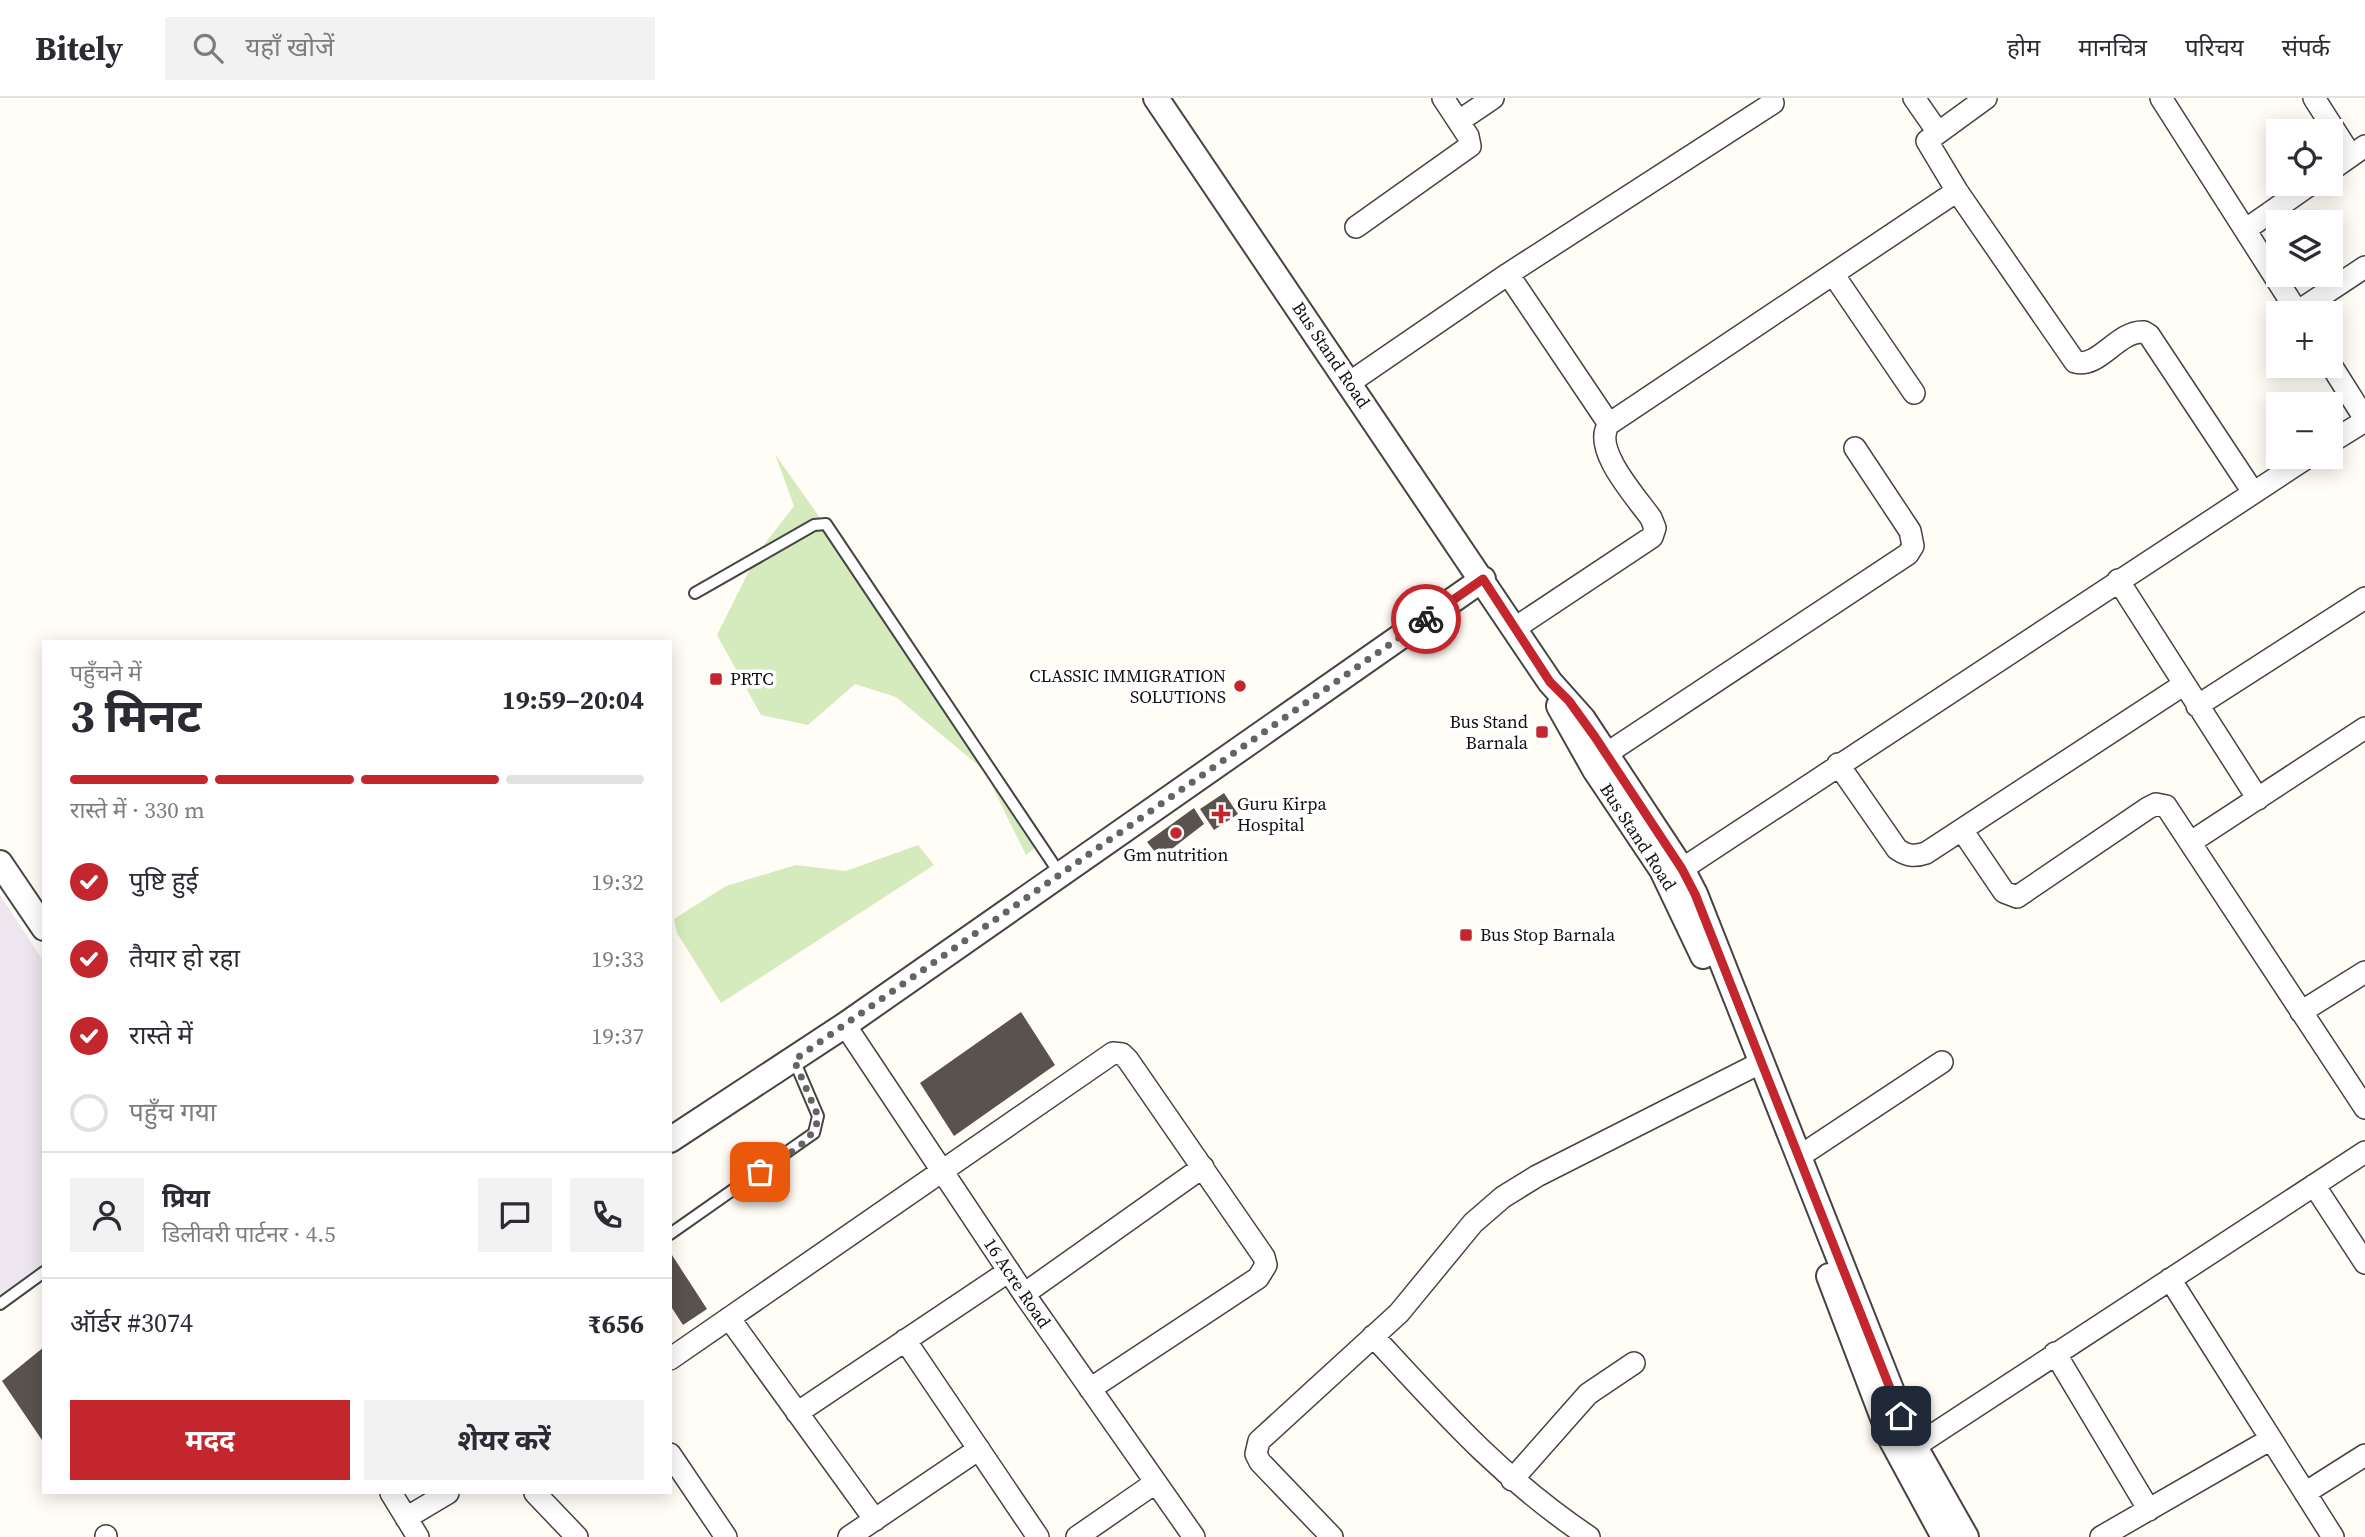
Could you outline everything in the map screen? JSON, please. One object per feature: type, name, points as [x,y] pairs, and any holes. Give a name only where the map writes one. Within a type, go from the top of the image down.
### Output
[{"type":"street","name":"Bus Stand Road","points":[[1156,98],[1550,682],[1583,719],[1682,869],[1891,1439],[1944,1537]]},
{"type":"street","points":[[1356,227],[1466,151],[1470,140],[1443,98]]},
{"type":"street","points":[[1459,121],[1493,98]]},
{"type":"street","points":[[1914,98],[1937,131]]},
{"type":"street","points":[[1986,98],[1937,131],[1927,141],[1957,191],[2075,362],[2088,362],[2130,334],[2144,332],[2149,335],[2253,492]]},
{"type":"street","points":[[2161,98],[2290,301]]},
{"type":"street","points":[[2314,98],[2358,151],[2343,162]]},
{"type":"street","points":[[1349,383],[1508,274],[1773,103]]},
{"type":"street","points":[[1515,628],[1652,537],[1655,528],[1651,518],[1608,456],[1604,431],[1609,424],[1957,191]]},
{"type":"street","points":[[2245,230],[2294,196]]},
{"type":"street","points":[[2315,301],[2365,267]]},
{"type":"street","points":[[1508,274],[1609,424]]},
{"type":"street","points":[[1833,274],[1914,393]]},
{"type":"street","points":[[2339,378],[2365,420],[2343,434]]},
{"type":"street","points":[[1606,754],[1908,554],[1913,547],[1910,531],[1855,448]]},
{"type":"street","points":[[1682,869],[2289,469]]},
{"type":"street","points":[[672,1139],[845,1025],[1483,579]]},
{"type":"street","points":[[2118,580],[2258,799]]},
{"type":"street","points":[[2197,706],[2365,598]]},
{"type":"street","name":"Bus Stand Road","points":[[1550,682],[1571,732],[1673,892],[1800,1156],[1914,1447],[1966,1537]]},
{"type":"street","points":[[1838,764],[1897,849],[1906,855],[1926,853],[2183,685]]},
{"type":"street","points":[[2191,842],[2365,728]]},
{"type":"street","points":[[1962,830],[2004,892],[2017,897],[2156,804],[2166,806],[2365,1108]]},
{"type":"street","points":[[0,863],[42,925]]},
{"type":"street","points":[[2301,1012],[2365,972]]},
{"type":"street","name":"16 Acre Road","points":[[845,1025],[1024,1294],[1194,1537]]},
{"type":"street","points":[[672,1358],[1113,1053],[1122,1054],[1128,1060],[1203,1167],[1264,1257],[1263,1272],[1090,1389]]},
{"type":"street","points":[[1800,1156],[1942,1062]]},
{"type":"street","points":[[1332,1537],[1260,1462],[1256,1447],[1399,1314],[1473,1223],[1503,1197],[1537,1176],[1756,1065]]},
{"type":"street","points":[[1914,1447],[2365,1152]]},
{"type":"street","points":[[1024,1294],[1203,1167]]},
{"type":"street","points":[[2314,1185],[2365,1263]]},
{"type":"street","points":[[797,1413],[1009,1271]]},
{"type":"street","points":[[2170,1279],[2333,1537]]},
{"type":"street","points":[[729,1318],[875,1520]]},
{"type":"street","points":[[1373,1336],[1478,1449],[1512,1480],[1589,1537]]},
{"type":"street","points":[[905,1340],[1038,1537]]},
{"type":"street","points":[[2055,1353],[2150,1510]]},
{"type":"street","points":[[1512,1480],[1588,1394],[1634,1363]]},
{"type":"street","points":[[2101,1537],[2271,1440]]},
{"type":"street","points":[[849,1537],[979,1449]]},
{"type":"street","points":[[2305,1493],[2365,1455]]},
{"type":"street","points":[[672,1457],[726,1537]]},
{"type":"street","points":[[1077,1537],[1155,1483]]},
{"type":"street","points":[[392,1494],[418,1537]]},
{"type":"street","points":[[406,1518],[446,1494]]},
{"type":"street","points":[[536,1494],[577,1537]]},
{"type":"lane","points":[[695,593],[814,525],[826,524],[1060,874]]},
{"type":"lane","points":[[672,1233],[814,1133],[818,1116],[794,1060]]},
{"type":"lane","points":[[0,1304],[42,1273]]},
{"type":"shaded area","points":[[0,895],[42,959],[42,1281],[0,1309]]},
{"type":"green space","points":[[775,454],[948,700],[1042,842],[1026,855],[984,770],[896,697],[855,684],[808,725],[761,715],[717,635],[759,551],[794,506]]},
{"type":"green space","points":[[918,845],[934,865],[721,1003],[677,933],[674,919],[726,886],[796,865],[846,871]]},
{"type":"building","points":[[1224,793],[1238,814],[1214,830],[1200,809]]},
{"type":"building","name":"Gm nutrition","points":[[1194,808],[1204,824],[1160,858],[1147,842]]},
{"type":"building","points":[[1021,1012],[1055,1065],[954,1136],[920,1083]]},
{"type":"building","points":[[672,1255],[707,1309],[683,1325],[672,1308]]},
{"type":"building","points":[[42,1349],[42,1440],[2,1381]]},
{"type":"way so far","points":[[760,1172],[814,1133],[818,1125],[818,1116],[794,1060],[1426,619]]},
{"type":"place","name":"PRTC","points":[[716,679]]},
{"type":"place","name":"CLASSIC IMMIGRATION SOLUTIONS","points":[[1240,686]]},
{"type":"place","name":"Bus Stand Barnala","points":[[1542,732]]},
{"type":"place","name":"Guru Kirpa Hospital","points":[[1221,814]]},
{"type":"place","name":"Gm nutrition","points":[[1176,833]]},
{"type":"place","name":"Bus Stop Barnala","points":[[1466,935]]},
{"type":"route","points":[[1426,619],[1483,579],[1550,682],[1583,719],[1682,869],[1695,894],[1786,1119],[1901,1416]]}]
